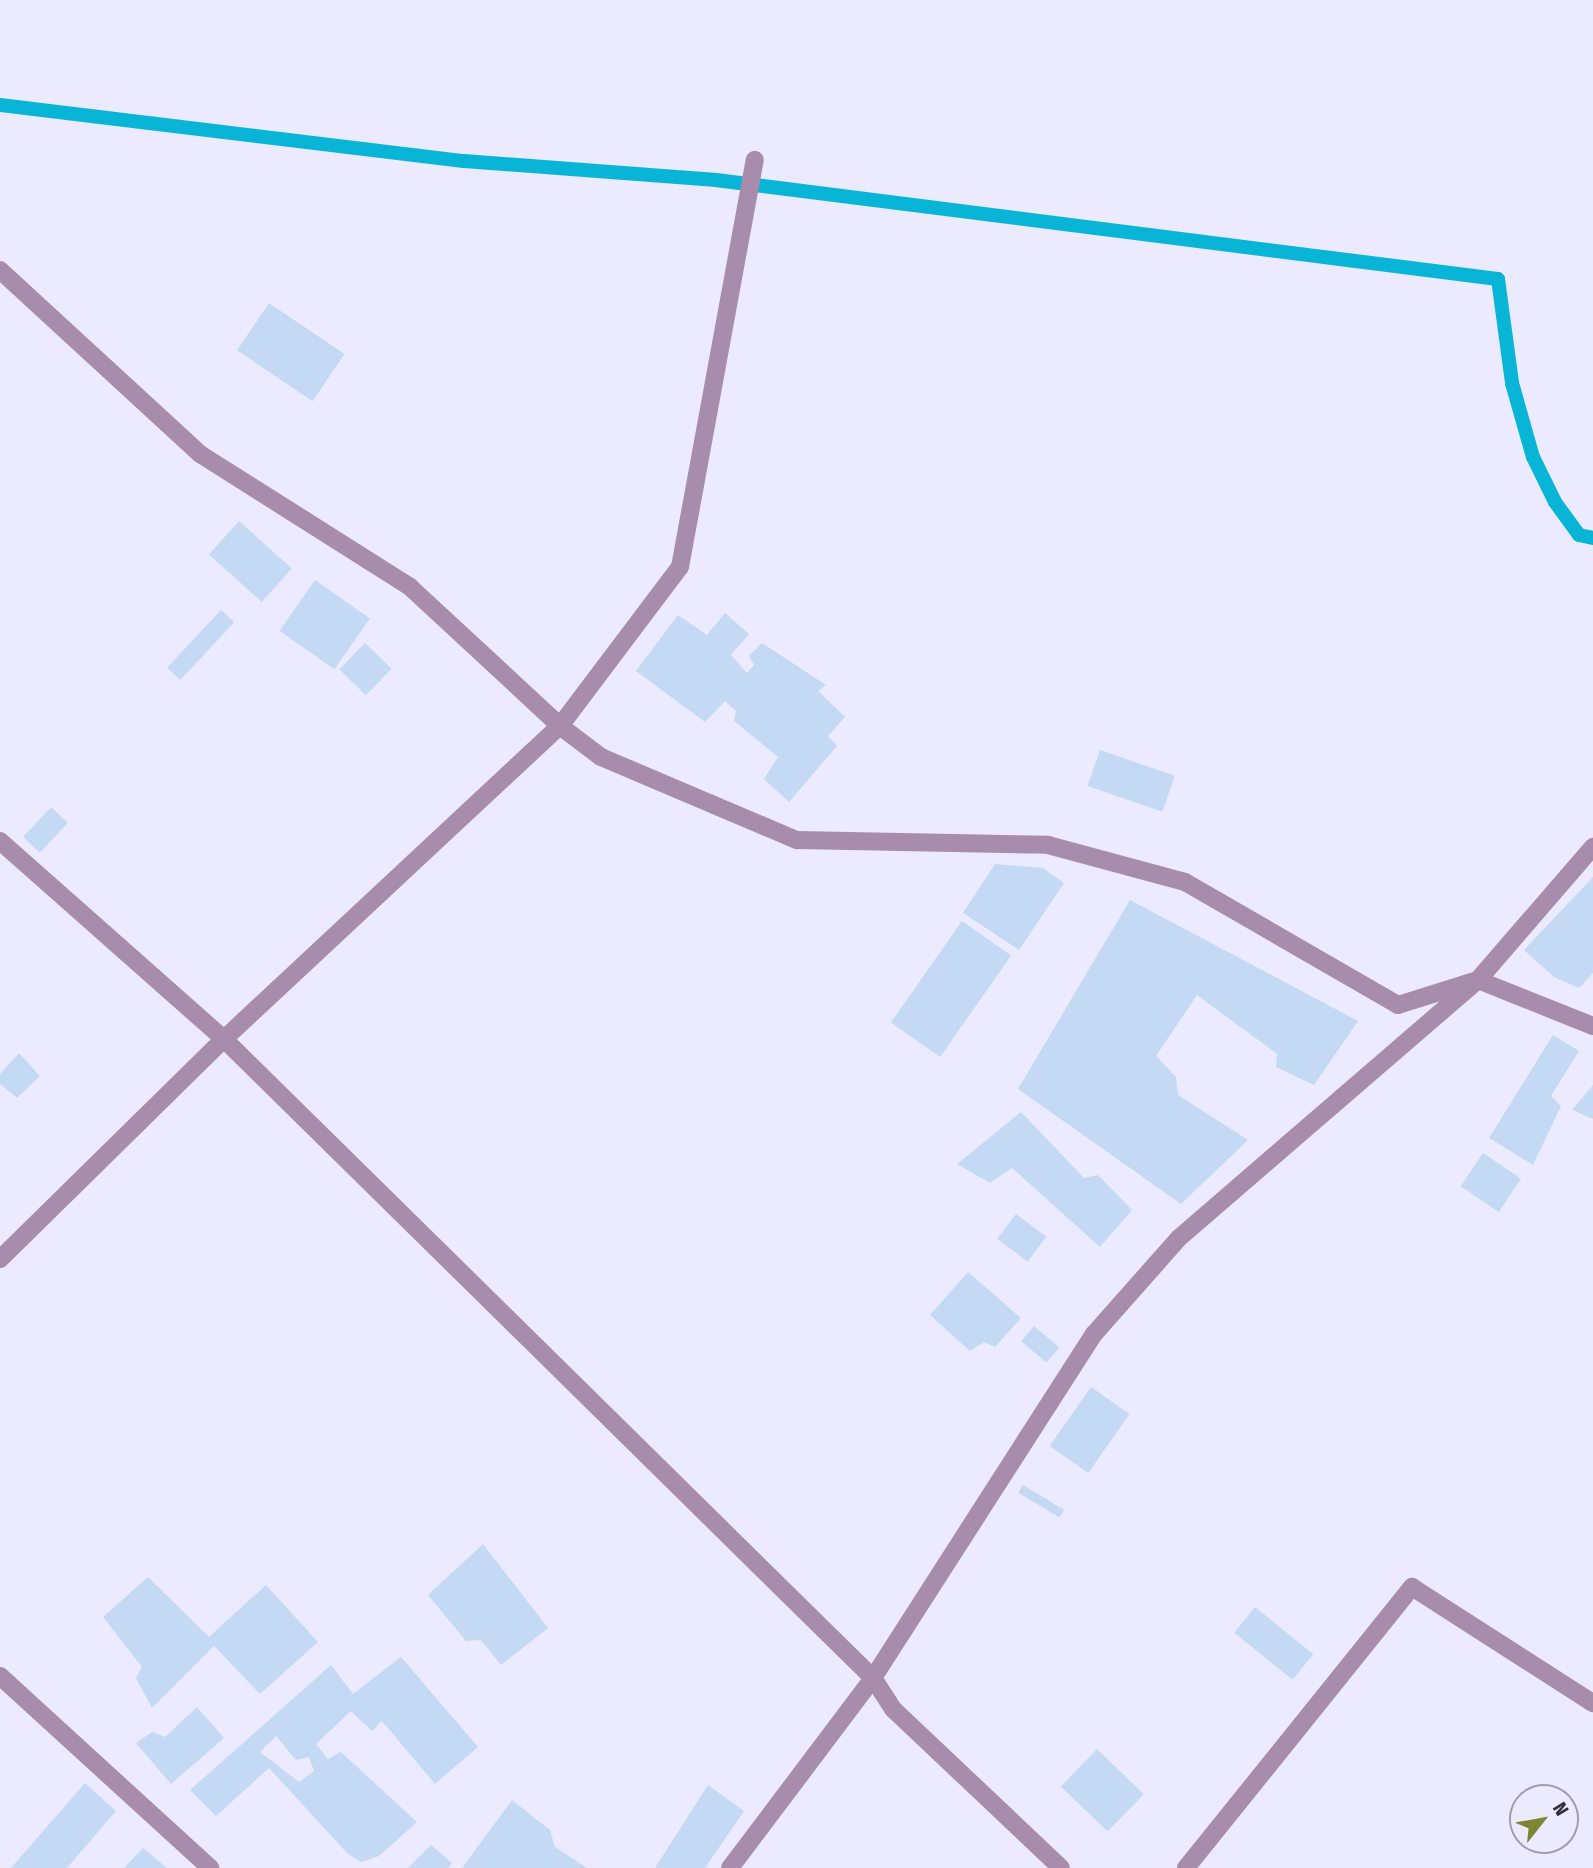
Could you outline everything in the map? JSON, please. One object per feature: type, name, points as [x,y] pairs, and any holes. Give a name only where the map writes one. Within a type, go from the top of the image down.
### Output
[{"type":"street","points":[[0,1259],[224,1039],[559,726],[680,567],[755,160]]},
{"type":"street","points":[[0,270],[200,454],[410,587],[559,726],[601,757],[797,840],[1048,845],[1185,882],[1398,1005],[1478,980],[1593,1026]]},
{"type":"street","points":[[0,841],[224,1039],[873,1678],[893,1709],[1061,1868]]},
{"type":"street","points":[[730,1868],[873,1678],[1094,1334],[1179,1238],[1478,980],[1593,847]]},
{"type":"street","points":[[1186,1868],[1412,1587],[1593,1703]]},
{"type":"street","points":[[0,1676],[210,1868]]},
{"type":"building","points":[[269,303],[344,354],[313,401],[237,350]]},
{"type":"building","points":[[239,521],[292,569],[262,602],[209,554]]},
{"type":"building","points":[[315,580],[370,618],[334,669],[279,631]]},
{"type":"building","points":[[221,610],[234,622],[180,680],[167,668]]},
{"type":"building","points":[[725,613],[749,634],[731,655],[747,673],[754,665],[749,656],[762,643],[826,685],[818,691],[845,717],[828,736],[837,746],[789,802],[764,779],[778,757],[734,721],[736,711],[725,701],[705,722],[636,671],[678,615],[707,635]]},
{"type":"building","points":[[365,643],[392,669],[366,695],[339,670]]},
{"type":"building","points":[[1100,750],[1175,776],[1162,812],[1088,786]]},
{"type":"building","points":[[51,807],[68,823],[40,853],[23,837]]},
{"type":"building","points":[[995,864],[1043,868],[1064,883],[1019,950],[963,913]]},
{"type":"building","points":[[1593,877],[1593,973],[1579,988],[1554,977],[1524,950]]},
{"type":"building","points":[[1130,900],[1358,1021],[1314,1085],[1276,1067],[1277,1054],[1197,995],[1156,1056],[1176,1077],[1178,1095],[1248,1140],[1181,1204],[1018,1089]]},
{"type":"building","points":[[962,921],[1011,955],[940,1057],[891,1023]]},
{"type":"building","points":[[1553,1035],[1579,1051],[1551,1096],[1561,1106],[1533,1165],[1489,1138]]},
{"type":"building","points":[[19,1053],[40,1076],[17,1098],[0,1084],[0,1074]]},
{"type":"building","points":[[1593,1085],[1593,1119],[1572,1110]]},
{"type":"building","points":[[1021,1112],[1084,1178],[1098,1175],[1132,1210],[1100,1247],[1012,1168],[990,1183],[957,1164]]},
{"type":"building","points":[[1483,1153],[1521,1179],[1499,1212],[1461,1186]]},
{"type":"building","points":[[1016,1214],[1046,1237],[1028,1262],[997,1239]]},
{"type":"building","points":[[968,1272],[1021,1318],[995,1347],[984,1342],[970,1351],[930,1315]]},
{"type":"building","points":[[1034,1326],[1059,1347],[1046,1363],[1021,1341]]},
{"type":"building","points":[[1091,1387],[1130,1414],[1088,1473],[1050,1446]]},
{"type":"building","points":[[1023,1485],[1064,1510],[1060,1517],[1018,1493]]},
{"type":"building","points":[[483,1544],[548,1628],[501,1665],[481,1640],[466,1641],[428,1595]]},
{"type":"building","points":[[148,1577],[209,1637],[266,1585],[318,1642],[260,1694],[214,1646],[152,1708],[136,1678],[142,1667],[103,1617]]},
{"type":"building","points":[[1255,1607],[1313,1654],[1293,1680],[1234,1633]]},
{"type":"building","points":[[401,1657],[478,1747],[435,1784],[382,1721],[372,1731],[351,1711],[316,1744],[328,1759],[341,1752],[417,1822],[379,1856],[361,1862],[348,1854],[269,1768],[216,1816],[190,1790],[331,1665],[353,1694]],"holes":[[[276,1736],[296,1760],[309,1757],[314,1771],[299,1782],[260,1752]]]},
{"type":"building","points":[[197,1707],[224,1738],[171,1784],[136,1743],[152,1732],[165,1737]]},
{"type":"building","points":[[1097,1749],[1144,1794],[1108,1832],[1061,1786]]},
{"type":"building","points":[[85,1783],[116,1811],[67,1868],[11,1868]]},
{"type":"building","points":[[708,1785],[744,1811],[705,1868],[655,1868]]},
{"type":"building","points":[[512,1800],[550,1830],[555,1847],[587,1868],[462,1868]]},
{"type":"building","points":[[431,1845],[452,1863],[448,1868],[408,1868]]},
{"type":"building","points":[[143,1848],[167,1868],[124,1868]]},
{"type":"waterway","points":[[0,105],[464,161],[716,180],[1498,279],[1512,383],[1533,457],[1555,502],[1579,535],[1593,538]]}]
